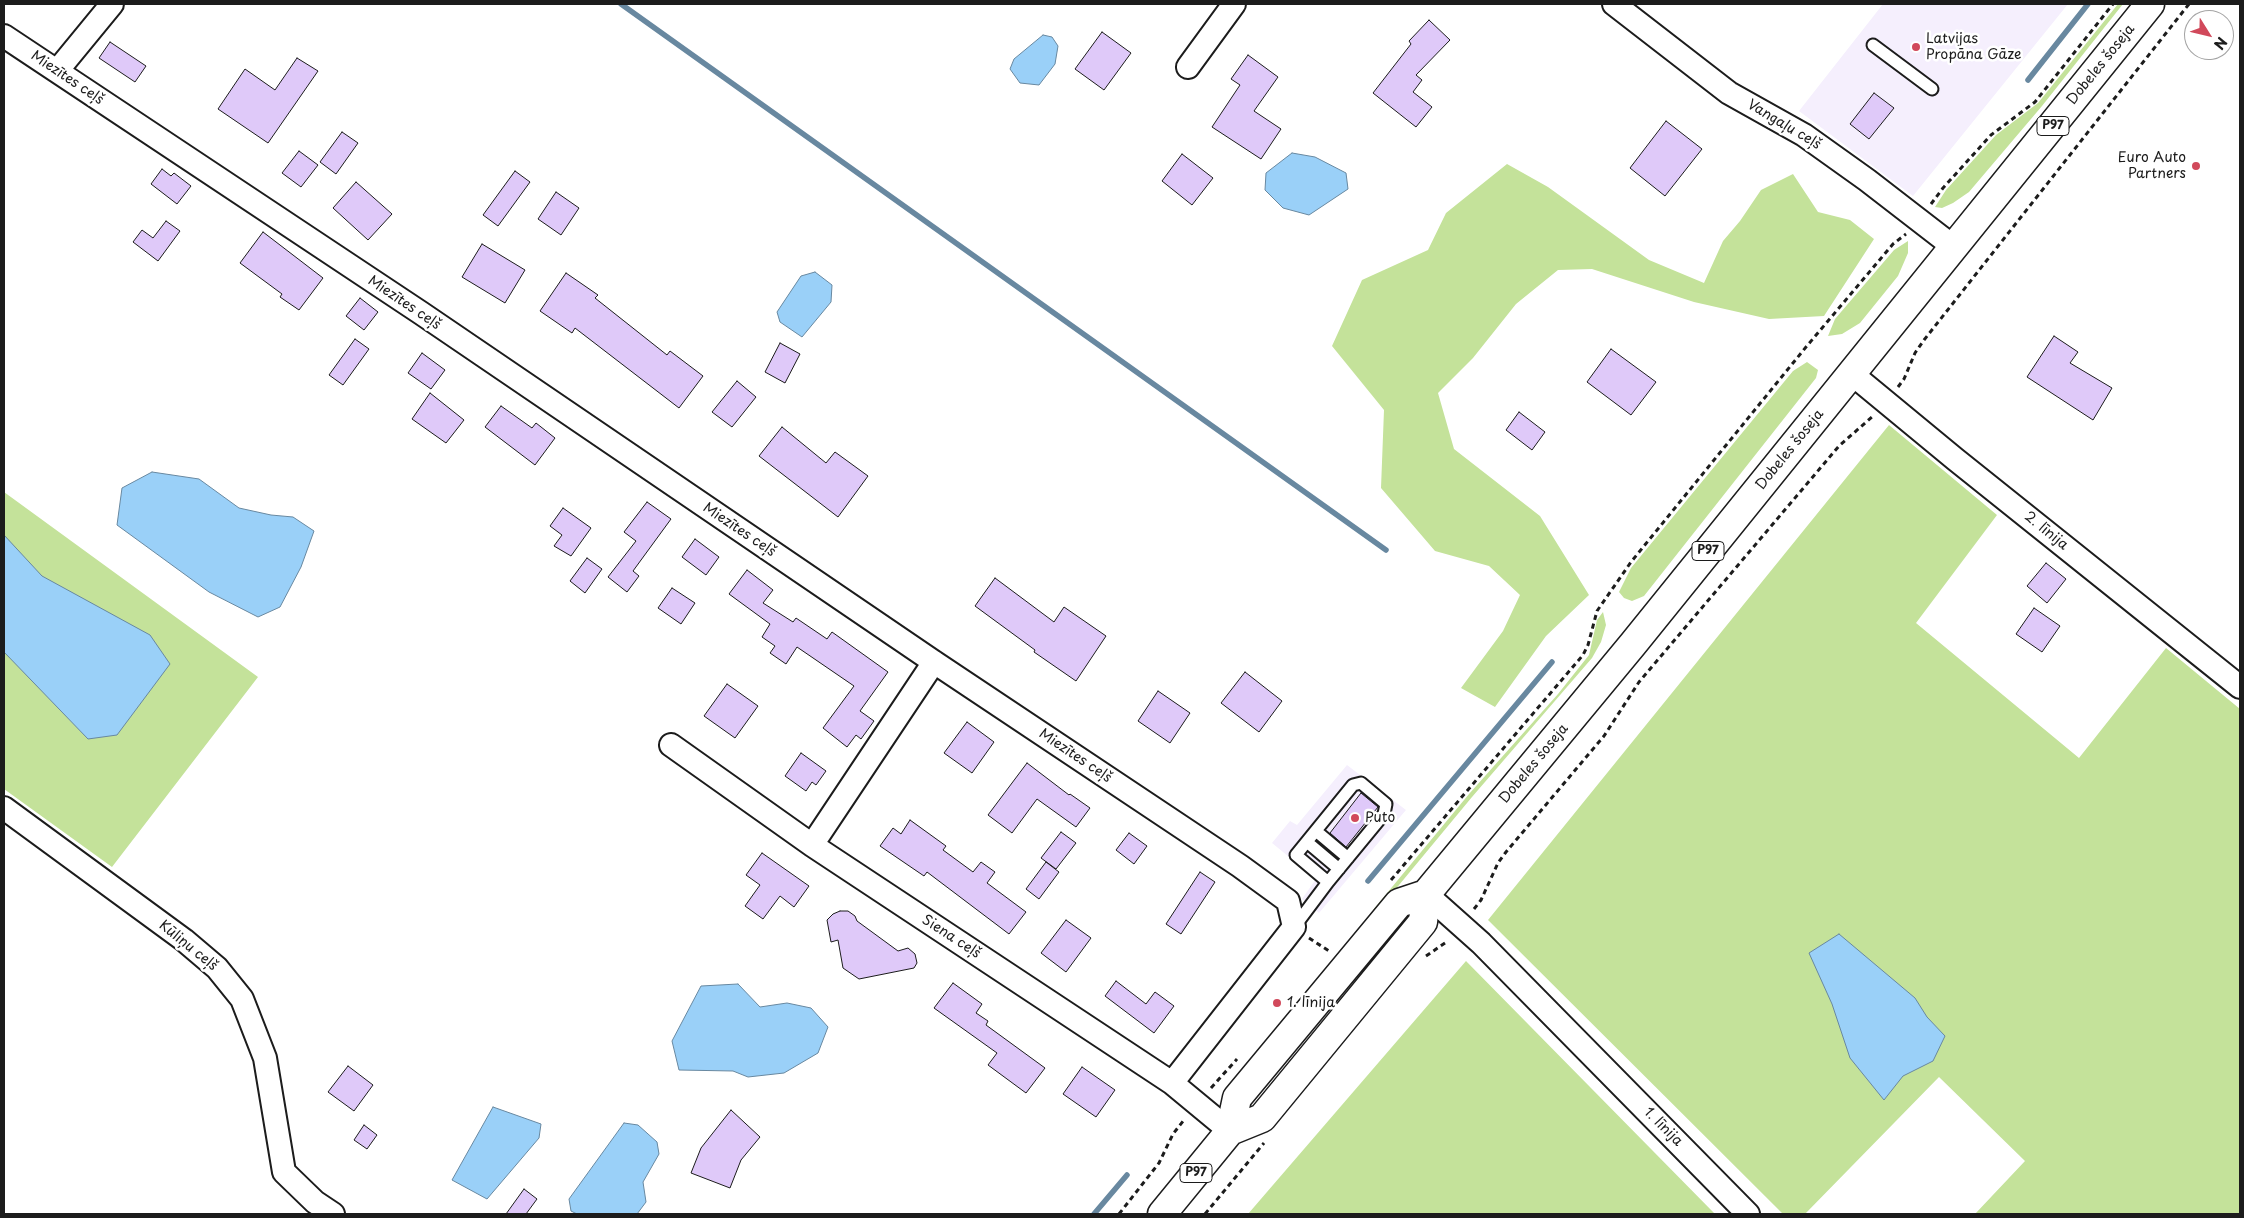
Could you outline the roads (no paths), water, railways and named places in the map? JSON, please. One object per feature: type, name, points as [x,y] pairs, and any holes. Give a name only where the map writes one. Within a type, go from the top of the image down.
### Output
[{"type":"main road","name":"Dobeles šoseja","points":[[1426,894],[1955,248],[2150,4]]},
{"type":"main road","name":"P97","points":[[1162,1214],[1230,1131],[1262,1118],[1423,922],[1426,894]]},
{"type":"street","points":[[57,71],[112,4]]},
{"type":"street","points":[[1188,67],[1234,4]]},
{"type":"street","name":"Vangaļu ceļš","points":[[1614,4],[1729,93],[1804,135],[1919,219],[1955,248]]},
{"type":"street","name":"Miezītes ceļš","points":[[4,36],[421,313],[934,662],[1240,866],[1288,901],[1294,927]]},
{"type":"street","name":"2. līnija","points":[[1852,374],[2239,684]]},
{"type":"street","points":[[812,845],[934,662]]},
{"type":"street","name":"Siena ceļš","points":[[670,745],[812,845],[1172,1083],[1230,1131]]},
{"type":"street","name":"Kūliņu ceļš","points":[[4,808],[184,940],[217,968],[242,999],[265,1058],[284,1172],[315,1202],[333,1214]]},
{"type":"street","name":"1. līnija","points":[[1426,894],[1462,924],[1748,1214]]},
{"type":"street","points":[[1172,1083],[1294,927]]},
{"type":"lane","points":[[1873,45],[1932,89]]},
{"type":"lane","points":[[1294,927],[1348,858],[1353,845],[1386,804],[1360,783],[1353,785],[1353,794],[1339,802],[1328,825],[1316,831],[1296,855],[1328,882]]},
{"type":"lane","points":[[1339,802],[1348,810]]},
{"type":"lane","points":[[1316,831],[1348,858]]},
{"type":"lane","points":[[1307,842],[1339,869]]},
{"type":"water","points":[[1043,35],[1052,37],[1058,46],[1055,64],[1039,85],[1020,83],[1010,69],[1014,59]]},
{"type":"water","points":[[1292,153],[1315,157],[1346,173],[1348,189],[1309,215],[1283,208],[1265,190],[1266,173]]},
{"type":"water","points":[[815,272],[832,285],[831,302],[802,337],[780,322],[777,312],[801,276]]},
{"type":"water","points":[[152,472],[199,479],[239,508],[271,515],[293,517],[314,531],[301,567],[280,607],[258,617],[209,592],[117,525],[122,488]]},
{"type":"water","points":[[4,535],[42,576],[150,635],[170,664],[117,735],[88,739],[4,652]]},
{"type":"water","points":[[1839,934],[1915,998],[1927,1017],[1945,1036],[1933,1061],[1903,1076],[1884,1100],[1850,1058],[1832,1004],[1809,953]]},
{"type":"water","points":[[738,984],[760,1007],[787,1003],[811,1008],[828,1027],[818,1053],[784,1073],[748,1077],[733,1071],[679,1070],[672,1041],[701,986]]},
{"type":"water","points":[[493,1107],[541,1124],[539,1138],[487,1199],[452,1180]]},
{"type":"water","points":[[624,1123],[638,1125],[657,1142],[659,1154],[643,1182],[646,1202],[637,1214],[577,1214],[571,1211],[569,1199]]},
{"type":"waterway","points":[[621,4],[1386,550]]},
{"type":"waterway","points":[[2028,80],[2088,4]]},
{"type":"waterway","points":[[1368,881],[1552,662]]},
{"type":"waterway","points":[[1094,1214],[1127,1175]]},
{"type":"place","name":"Latvijas Propāna Gāze","points":[[1916,47]]},
{"type":"place","name":"Euro Auto Partners","points":[[2196,166]]},
{"type":"place","name":"Puto","points":[[1355,818]]},
{"type":"place","name":"1. līnija","points":[[1277,1003]]}]
